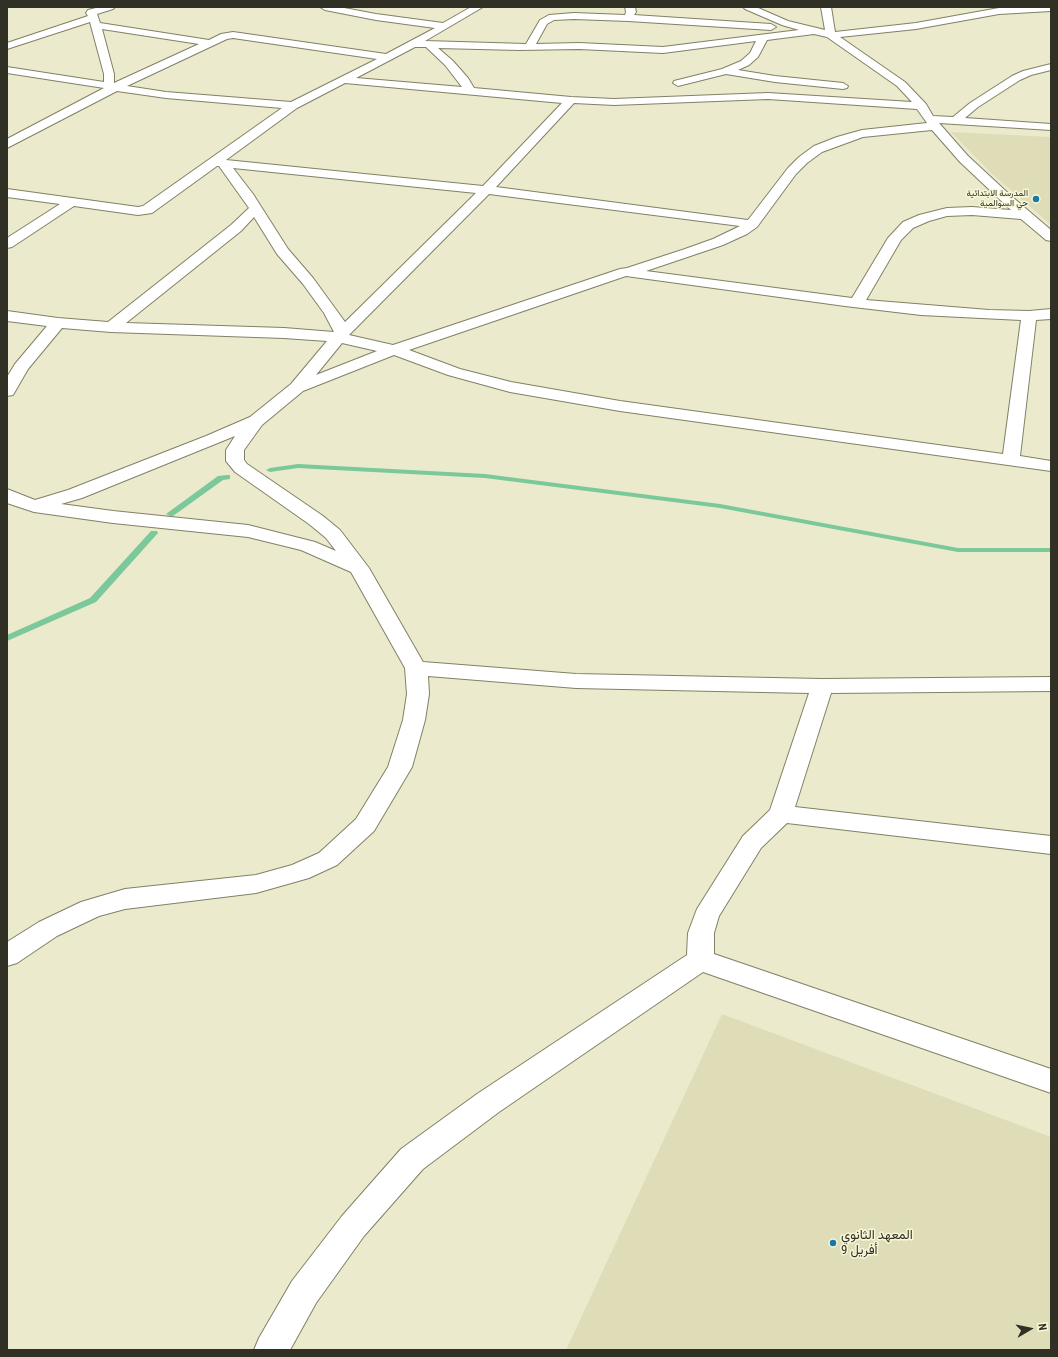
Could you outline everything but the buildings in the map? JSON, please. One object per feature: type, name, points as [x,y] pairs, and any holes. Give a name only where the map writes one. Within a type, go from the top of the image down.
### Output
[{"type":"street","points":[[7,46],[92,16],[110,7]]},
{"type":"street","points":[[324,7],[445,26]]},
{"type":"street","points":[[7,193],[138,211],[145,210],[219,163],[293,106],[413,44],[478,7]]},
{"type":"street","points":[[628,18],[631,12],[630,7]]},
{"type":"street","points":[[748,7],[785,23],[831,36],[901,84],[922,106],[932,122],[964,159],[1051,237]]},
{"type":"street","points":[[826,7],[831,36]]},
{"type":"street","points":[[831,36],[916,26],[999,11],[1051,8]]},
{"type":"street","points":[[92,16],[210,43]]},
{"type":"street","points":[[92,16],[112,86]]},
{"type":"street","points":[[529,47],[542,22],[552,17],[574,16],[628,18],[781,27],[801,33]]},
{"type":"street","points":[[413,44],[529,47],[579,46],[650,51],[682,59],[763,38],[813,31]]},
{"type":"street","points":[[7,144],[112,86],[225,36],[238,35],[387,57]]},
{"type":"street","points":[[678,83],[726,70],[745,63],[749,60],[763,38]]},
{"type":"street","points":[[429,45],[449,63],[464,80],[470,91]]},
{"type":"street","points":[[670,100],[678,83],[682,59]]},
{"type":"street","points":[[956,120],[974,105],[1010,81],[1028,73],[1051,67]]},
{"type":"street","points":[[7,70],[204,99],[293,106]]},
{"type":"street","points":[[726,70],[775,79],[851,86]]},
{"type":"street","points":[[1028,73],[1051,77]]},
{"type":"street","points":[[343,80],[571,100],[614,102],[768,96],[922,106]]},
{"type":"street","points":[[888,90],[910,92]]},
{"type":"street","points":[[7,956],[48,929],[90,909],[125,899],[256,884],[300,872],[328,859],[365,825],[400,767],[414,720],[418,694],[416,668],[359,568],[333,534],[241,468],[235,461],[235,450],[256,421],[297,388],[340,335],[486,190],[571,100]]},
{"type":"street","points":[[297,388],[394,350],[718,242],[742,231],[752,224],[792,171],[803,160],[818,149],[841,140],[862,134],[932,122],[956,120],[1051,126]]},
{"type":"street","points":[[219,163],[486,190],[752,224]]},
{"type":"street","points":[[219,163],[248,194],[282,251],[308,281],[331,312],[340,335]]},
{"type":"street","points":[[7,244],[72,202]]},
{"type":"street","points":[[111,327],[236,228],[256,208]]},
{"type":"street","points":[[857,303],[895,238],[908,225],[924,218],[947,212],[972,211],[1026,215]]},
{"type":"street","points":[[625,272],[857,303],[921,310],[989,315],[1029,316],[1051,314]]},
{"type":"street","points":[[7,316],[58,323],[111,327],[340,335],[394,350],[454,372],[510,387],[620,406],[1051,466]]},
{"type":"street","points":[[1011,461],[1029,316]]},
{"type":"street","points":[[7,391],[21,367],[58,323]]},
{"type":"street","points":[[34,506],[82,491],[212,440],[256,421]]},
{"type":"street","points":[[7,495],[11,498],[34,506],[113,517],[248,531],[308,546],[359,568]]},
{"type":"street","points":[[416,668],[576,681],[822,686],[1051,684]]},
{"type":"street","points":[[700,960],[701,934],[706,916],[752,842],[781,814],[822,686]]},
{"type":"street","points":[[781,814],[1051,846]]},
{"type":"street","points":[[700,960],[1051,1081]]},
{"type":"street","points":[[271,1350],[304,1292],[353,1226],[412,1159],[488,1103],[700,960]]},
{"type":"shaded area","name":"المدرسة الابتدائية حي السوالمية","points":[[951,132],[1051,137],[1051,225],[991,173]]},
{"type":"shaded area","name":"المعهد الثانوي 9 أفريل","points":[[722,1014],[1051,1137],[1051,1350],[566,1350]]},
{"type":"waterway","points":[[270,470],[298,466],[485,476],[720,506],[958,550],[1051,550]]},
{"type":"waterway","points":[[170,514],[221,478],[227,477]]},
{"type":"waterway","points":[[7,638],[93,600],[154,533]]},
{"type":"place","name":"المدرسة الابتدائية حي السوالمية","points":[[1036,199]]},
{"type":"place","name":"المعهد الثانوي 9 أفريل","points":[[833,1243]]}]
